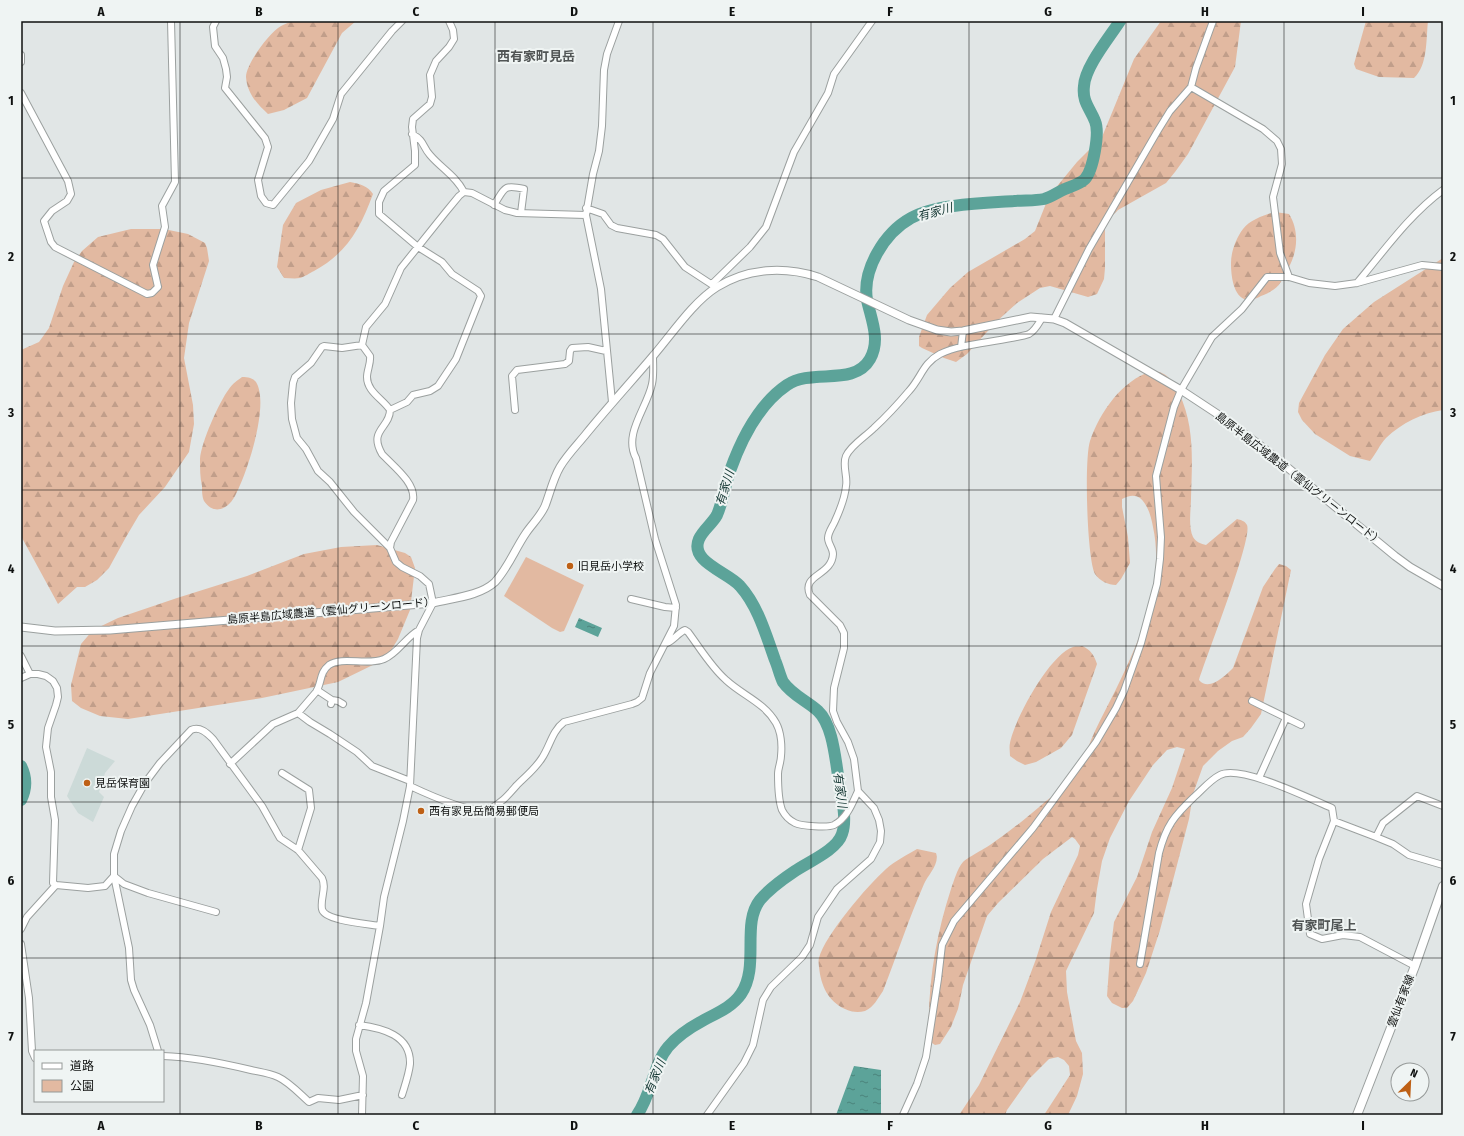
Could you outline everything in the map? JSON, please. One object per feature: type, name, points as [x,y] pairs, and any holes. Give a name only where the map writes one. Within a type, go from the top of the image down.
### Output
[{"type":"main road","name":"雲仙有家線","points":[[1357,1115],[1415,966],[1443,886]]},
{"type":"street","points":[[21,93],[68,181],[71,194],[67,201],[52,211],[44,221],[51,242],[55,247],[147,294],[152,293],[158,286],[154,265],[165,226],[162,206],[175,182],[171,21]]},
{"type":"street","points":[[216,21],[213,27],[215,46],[223,58],[226,69],[227,77],[225,88],[265,138],[268,147],[258,180],[261,196],[266,203],[273,205],[309,161],[333,120],[341,94],[402,21]]},
{"type":"street","points":[[390,410],[407,402],[413,395],[430,391],[438,386],[456,359],[481,296],[478,291],[452,274],[442,262],[418,247],[379,214],[378,202],[384,191],[415,165],[415,151],[412,134],[413,118],[430,104],[432,98],[430,75],[436,61],[454,39],[453,30],[449,21]]},
{"type":"street","points":[[612,402],[601,289],[586,212],[600,145],[604,70],[607,54],[619,21]]},
{"type":"street","points":[[390,548],[391,542],[413,500],[414,495],[410,484],[379,450],[378,435],[380,429],[388,419],[390,410],[387,405],[372,391],[368,384],[367,377],[370,356],[362,345],[366,327],[385,304],[401,268],[459,196],[464,192],[472,193],[505,210],[521,213],[586,212],[603,214],[611,225],[617,228],[656,235],[663,239],[667,242],[685,267],[714,286],[766,228],[794,152],[828,93],[834,74],[872,21]]},
{"type":"street","points":[[1054,319],[1089,249],[1157,132],[1170,111],[1191,87],[1196,68],[1213,21]]},
{"type":"street","points":[[21,55],[21,62]]},
{"type":"street","points":[[1191,87],[1263,129],[1277,141],[1281,149],[1282,164],[1273,197],[1280,254],[1290,277]]},
{"type":"street","points":[[412,134],[420,138],[430,155],[459,182],[464,192]]},
{"type":"street","points":[[494,205],[505,189],[511,186],[524,189],[521,213]]},
{"type":"street","points":[[1357,283],[1415,214],[1443,190]]},
{"type":"street","points":[[903,1115],[917,1084],[926,1057],[942,945],[954,922],[1033,828],[1096,742],[1124,691],[1141,643],[1157,584],[1161,537],[1156,476],[1174,407],[1181,390],[1212,337],[1242,309],[1268,277],[1290,277],[1309,283],[1335,286],[1357,283],[1422,265],[1443,267]]},
{"type":"street","name":"島原半島広域農道（雲仙グリーンロード）","points":[[21,627],[61,632],[148,627],[433,603],[476,593],[485,589],[502,574],[527,532],[539,516],[561,467],[612,402],[695,306],[714,286],[745,274],[771,269],[804,272],[818,277],[909,320],[937,330],[951,332],[963,331],[1021,318],[1054,319],[1075,328],[1181,390],[1225,419],[1265,449],[1395,556],[1443,586]]},
{"type":"street","points":[[667,643],[672,641],[682,631],[685,630],[688,632],[725,680],[755,700],[773,718],[777,725],[780,739],[781,756],[778,773],[784,815],[796,824],[828,827],[837,823],[846,815],[858,791],[854,759],[833,710],[833,699],[844,648],[844,633],[840,625],[810,595],[808,587],[813,578],[827,569],[833,557],[833,549],[828,540],[828,536],[838,515],[846,486],[846,456],[857,442],[874,428],[910,390],[924,368],[940,354],[961,347],[984,344],[1028,334],[1035,329],[1042,318]]},
{"type":"street","points":[[961,347],[963,331]]},
{"type":"street","points":[[362,345],[342,348],[324,346],[320,349],[311,362],[295,377],[291,403],[292,418],[297,438],[306,449],[318,471],[330,482],[354,512],[390,548],[396,562],[402,567],[425,579],[429,584],[433,603],[419,630],[417,638],[410,784],[403,821],[384,897],[366,1003],[356,1039],[356,1051],[363,1076],[362,1115]]},
{"type":"street","points":[[515,410],[512,376],[517,370],[565,364],[569,361],[570,351],[572,348],[588,347],[606,351]]},
{"type":"street","points":[[298,713],[357,752],[372,766],[438,799],[470,809],[482,811],[494,807],[501,802],[535,769],[544,756],[556,729],[564,722],[632,704],[638,702],[642,698],[650,673],[667,643],[674,626],[676,608],[655,539],[636,458],[632,447],[634,431],[649,396],[652,383],[653,356]]},
{"type":"street","points":[[631,599],[676,608]]},
{"type":"street","points":[[230,764],[273,724],[298,713],[317,690],[321,676],[326,668],[332,663],[383,660],[394,653],[419,630]]},
{"type":"street","points":[[21,656],[30,674]]},
{"type":"street","points":[[21,678],[30,674],[46,676],[53,681],[57,688],[58,697],[48,728],[46,747],[51,772],[51,797],[55,820],[53,883],[56,885],[88,888],[106,886],[114,876]]},
{"type":"street","points":[[317,690],[332,702],[338,700],[343,704]]},
{"type":"street","points":[[1252,701],[1301,725]]},
{"type":"street","points":[[1259,778],[1286,718]]},
{"type":"street","points":[[158,1050],[150,1025],[131,980],[129,948],[114,876],[114,854],[121,831],[132,806],[146,783],[160,763],[191,730],[198,728],[213,740],[262,806],[280,838],[298,850],[322,878],[324,882],[322,908],[324,913],[328,916],[350,922],[380,926]]},
{"type":"street","points":[[1140,964],[1159,853],[1162,841],[1170,824],[1181,810],[1220,775],[1232,772],[1259,778],[1332,808],[1334,821],[1319,858],[1306,904],[1310,934],[1322,939],[1343,935],[1360,937],[1415,966]]},
{"type":"street","points":[[282,773],[308,790],[311,808],[298,850]]},
{"type":"street","points":[[707,1115],[744,1063],[753,1045],[763,1000],[771,987],[802,957],[810,945],[818,917],[837,889],[871,859],[880,842],[881,831],[879,820],[874,808],[858,791]]},
{"type":"street","points":[[1376,837],[1383,823],[1417,796],[1443,806]]},
{"type":"street","points":[[1334,821],[1393,844],[1409,855],[1443,866]]},
{"type":"street","points":[[114,876],[124,884],[148,893],[216,912]]},
{"type":"street","points":[[21,929],[27,917],[56,885]]},
{"type":"street","points":[[21,944],[29,998],[32,1051],[34,1056]]},
{"type":"street","points":[[359,1025],[378,1028],[399,1037],[406,1045],[410,1063],[402,1095]]},
{"type":"street","points":[[164,1056],[214,1061],[279,1077],[309,1102],[318,1098],[339,1100],[363,1096]]},
{"type":"shaded area","name":"見岳保育園","points":[[87,748],[115,761],[105,773],[99,792],[104,797],[93,822],[78,813],[67,796]]},
{"type":"green space","points":[[292,21],[356,21],[342,33],[307,98],[284,110],[268,114],[256,102],[250,93],[246,77],[247,71],[259,49],[270,35],[281,26]]},
{"type":"green space","points":[[1161,21],[1241,21],[1235,67],[1188,154],[1166,183],[1118,210],[1112,216],[1105,228],[1104,279],[1097,294],[1088,297],[1050,286],[1040,288],[1017,303],[996,322],[967,354],[956,362],[919,346],[919,337],[927,315],[950,288],[968,272],[1025,239],[1035,231],[1049,196],[1077,162],[1102,137],[1134,59]]},
{"type":"green space","points":[[1366,21],[1428,21],[1424,59],[1419,73],[1414,78],[1379,77],[1356,69],[1354,64]]},
{"type":"green space","points":[[350,182],[369,189],[373,194],[363,218],[351,239],[335,256],[314,271],[300,278],[284,278],[277,267],[283,225],[296,203],[321,190]]},
{"type":"green space","points":[[1275,212],[1289,214],[1292,220],[1296,233],[1296,247],[1294,254],[1284,277],[1276,288],[1256,298],[1247,300],[1239,295],[1232,279],[1231,259],[1234,245],[1240,233],[1249,223]]},
{"type":"green space","points":[[131,229],[164,229],[188,234],[205,243],[207,248],[209,261],[189,323],[184,358],[193,405],[194,424],[189,452],[165,487],[139,515],[109,568],[97,580],[85,587],[77,587],[58,604],[21,536],[21,350],[39,342],[49,328],[63,286],[74,262],[82,251],[98,237]]},
{"type":"green space","points":[[1443,258],[1443,410],[1420,416],[1406,423],[1384,440],[1370,461],[1350,456],[1315,434],[1302,420],[1298,412],[1299,403],[1325,355],[1343,329],[1374,302]]},
{"type":"green space","points":[[1152,371],[1157,371],[1165,375],[1172,381],[1179,393],[1188,419],[1192,471],[1190,523],[1193,537],[1206,545],[1237,519],[1241,520],[1247,525],[1247,534],[1236,574],[1199,680],[1203,683],[1212,683],[1222,678],[1233,668],[1263,587],[1279,564],[1286,566],[1291,570],[1261,714],[1243,737],[1232,741],[1218,751],[1203,766],[1193,794],[1189,819],[1160,930],[1146,973],[1133,1001],[1127,1008],[1122,1008],[1112,1003],[1107,996],[1114,922],[1137,877],[1152,832],[1172,788],[1185,749],[1177,747],[1167,750],[1153,765],[1129,801],[1110,838],[1102,861],[1094,913],[1066,971],[1067,992],[1076,1041],[1082,1053],[1083,1074],[1077,1096],[1068,1115],[1044,1115],[1070,1075],[1069,1066],[1064,1060],[1058,1057],[1049,1059],[1029,1079],[1005,1115],[959,1115],[979,1085],[1020,1002],[1051,912],[1078,855],[1080,846],[1072,837],[1043,859],[998,903],[987,916],[963,985],[958,1009],[951,1027],[940,1044],[935,1045],[929,1041],[929,1002],[936,945],[945,907],[959,868],[963,862],[1012,829],[1064,788],[1074,777],[1119,684],[1141,632],[1149,606],[1154,580],[1156,553],[1150,515],[1147,507],[1140,498],[1131,496],[1122,499],[1122,507],[1128,537],[1130,563],[1116,585],[1102,581],[1095,574],[1092,565],[1088,530],[1087,467],[1090,441],[1106,408],[1122,389],[1141,375]]},
{"type":"green space","points":[[242,377],[250,378],[256,382],[260,392],[259,422],[251,456],[240,486],[229,504],[221,509],[216,509],[208,506],[203,498],[200,469],[201,452],[207,433],[220,403],[230,387]]},
{"type":"green space","points":[[377,545],[405,553],[411,557],[415,568],[410,610],[398,639],[390,652],[377,663],[338,682],[262,698],[128,719],[100,716],[81,708],[72,701],[71,685],[81,644],[93,630],[118,618],[247,576],[304,554],[341,547]]},
{"type":"green space","points":[[526,557],[584,585],[564,631],[560,632],[552,628],[504,596]]},
{"type":"green space","points":[[1082,646],[1092,653],[1097,664],[1072,735],[1061,748],[1036,762],[1025,765],[1017,761],[1010,756],[1010,745],[1018,719],[1034,689],[1044,674],[1064,652],[1073,647]]},
{"type":"green space","points":[[917,849],[936,853],[937,857],[935,865],[924,884],[908,923],[883,991],[873,1005],[865,1011],[857,1012],[847,1010],[834,1002],[824,987],[820,974],[819,962],[823,948],[838,924],[858,898],[878,876],[893,863]]},
{"type":"water","points":[[579,618],[602,628],[598,637],[575,627]]},
{"type":"water","points":[[854,1066],[881,1070],[881,1115],[836,1115]]},
{"type":"waterway","name":"有家川","points":[[637,1115],[646,1098],[659,1062],[668,1047],[680,1035],[729,1006],[741,994],[749,971],[752,921],[760,900],[781,881],[822,855],[834,845],[839,840],[844,828],[843,804],[836,759],[827,724],[814,707],[791,691],[783,682],[765,631],[752,602],[740,586],[704,560],[697,547],[699,539],[717,515],[730,471],[745,435],[768,402],[787,385],[797,380],[843,375],[854,372],[863,367],[870,359],[875,344],[875,337],[866,288],[868,277],[877,253],[892,233],[911,218],[921,213],[947,207],[1044,199],[1078,184],[1085,179],[1091,168],[1097,134],[1095,121],[1084,96],[1085,78],[1088,70],[1120,21]]},
{"type":"waterway","points":[[21,766],[26,783],[21,800]]},
{"type":"place","name":"旧見岳小学校","points":[[570,566]]},
{"type":"place","name":"見岳保育園","points":[[87,783]]},
{"type":"place","name":"西有家見岳簡易郵便局","points":[[421,811]]},
{"type":"district","name":"西有家町見岳","points":[[536,56]]},
{"type":"district","name":"有家町尾上","points":[[1324,925]]}]
